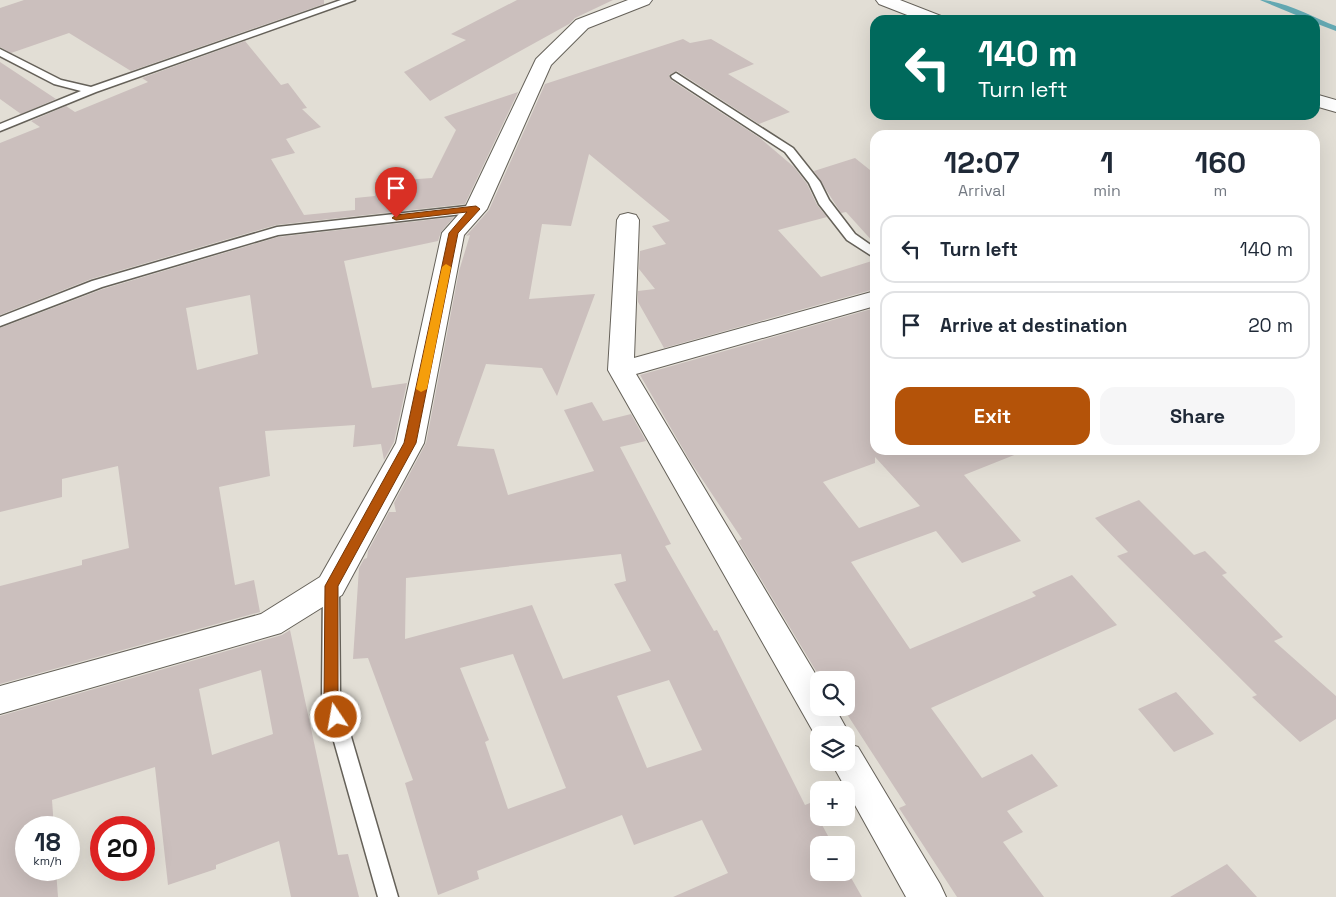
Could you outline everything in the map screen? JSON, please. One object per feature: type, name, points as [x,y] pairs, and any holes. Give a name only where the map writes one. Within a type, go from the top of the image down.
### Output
[{"type":"street","points":[[0,700],[270,624],[331,586],[410,443],[453,233],[476,209],[543,63],[582,24],[643,0]]},
{"type":"street","points":[[885,0],[922,15]]},
{"type":"street","points":[[1320,101],[1336,106]]},
{"type":"street","points":[[628,220],[621,370],[828,726]]},
{"type":"street","points":[[621,370],[870,299]]},
{"type":"street","points":[[854,771],[927,897]]},
{"type":"lane","points":[[0,128],[92,90],[350,0]]},
{"type":"lane","points":[[0,52],[58,82],[92,90]]},
{"type":"lane","points":[[676,76],[789,150],[814,182],[823,201],[851,237],[870,250]]},
{"type":"lane","points":[[0,322],[97,284],[277,231],[476,209]]},
{"type":"lane","points":[[331,586],[331,699],[388,897]]},
{"type":"building","points":[[24,0],[324,0],[324,4],[131,71],[69,33],[11,53],[0,47],[0,8]]},
{"type":"building","points":[[517,0],[613,0],[575,18],[569,24],[430,101],[404,72],[466,40],[451,34]]},
{"type":"building","points":[[683,39],[690,43],[711,39],[754,64],[728,74],[790,112],[759,124],[677,71],[669,75],[671,80],[760,138],[794,167],[807,184],[817,205],[827,217],[778,230],[821,277],[870,262],[870,290],[664,348],[638,302],[638,291],[655,289],[639,269],[640,251],[666,244],[652,226],[670,221],[589,154],[571,226],[542,224],[529,299],[595,294],[557,396],[542,368],[486,364],[457,446],[494,449],[508,495],[594,471],[564,410],[592,402],[603,421],[631,414],[646,441],[620,447],[671,544],[665,546],[714,631],[717,630],[805,805],[810,803],[810,826],[823,826],[828,836],[810,836],[810,881],[853,881],[862,897],[673,897],[728,873],[702,820],[634,845],[622,815],[477,871],[479,879],[438,895],[405,783],[413,780],[368,658],[353,659],[359,568],[364,559],[367,558],[368,551],[389,512],[396,512],[394,503],[426,443],[459,271],[470,235],[466,236],[489,210],[545,84]],"holes":[[[621,554],[626,581],[614,584],[651,651],[563,679],[532,605],[405,639],[406,578]],[[513,654],[566,788],[508,809],[485,742],[489,740],[460,668]],[[669,680],[702,750],[647,768],[617,696]]]},
{"type":"building","points":[[245,41],[281,85],[288,83],[307,108],[302,109],[321,127],[286,139],[295,153],[271,159],[304,215],[355,210],[355,198],[375,196],[375,182],[432,178],[456,130],[444,117],[518,92],[465,204],[276,225],[91,279],[0,315],[0,143],[40,127],[31,121],[66,106],[75,112],[148,82],[142,78]]},
{"type":"building","points":[[0,62],[56,99],[21,114],[0,99]]},
{"type":"building","points":[[855,158],[870,170],[870,238],[846,212],[841,213],[814,171]]},
{"type":"building","points":[[454,217],[441,232],[438,241],[344,261],[372,388],[407,383],[394,442],[384,460],[381,444],[353,447],[355,425],[265,431],[270,476],[219,487],[235,585],[254,580],[260,612],[0,684],[0,586],[82,565],[82,560],[129,548],[118,466],[62,479],[62,497],[0,512],[0,328],[103,289],[278,237]],"holes":[[[250,295],[258,354],[197,370],[186,308]]]},
{"type":"building","points":[[870,309],[870,455],[1014,455],[964,475],[1021,541],[962,563],[936,531],[851,562],[910,649],[1036,596],[1032,592],[1072,575],[1117,625],[931,708],[982,778],[1032,754],[1058,786],[1007,811],[1023,832],[1003,842],[1044,897],[957,897],[899,808],[906,805],[848,716],[855,716],[855,671],[816,671],[738,541],[742,539],[690,461],[640,375]],"holes":[[[875,457],[920,506],[859,528],[823,482],[875,463]]]},
{"type":"building","points":[[1139,500],[1194,555],[1205,551],[1227,573],[1222,575],[1283,637],[1274,641],[1336,696],[1336,719],[1300,742],[1252,697],[1257,695],[1117,556],[1128,552],[1095,518]]},
{"type":"building","points":[[290,630],[338,855],[348,854],[359,897],[291,897],[279,841],[216,865],[216,869],[168,885],[155,767],[52,800],[53,816],[15,816],[15,881],[57,881],[58,897],[0,897],[0,716],[282,635]],"holes":[[[261,670],[273,734],[212,755],[199,689]]]},
{"type":"building","points":[[1176,692],[1214,734],[1174,752],[1138,709]]},
{"type":"building","points":[[1227,864],[1257,897],[1170,897]]},
{"type":"waterway","points":[[1263,0],[1301,15]]},
{"type":"waterway","points":[[1320,23],[1336,29]]},
{"type":"slow traffic","points":[[421,389],[446,267]]},
{"type":"route","points":[[336,717],[331,699],[331,586],[410,443],[453,233],[476,209],[396,218]]}]
